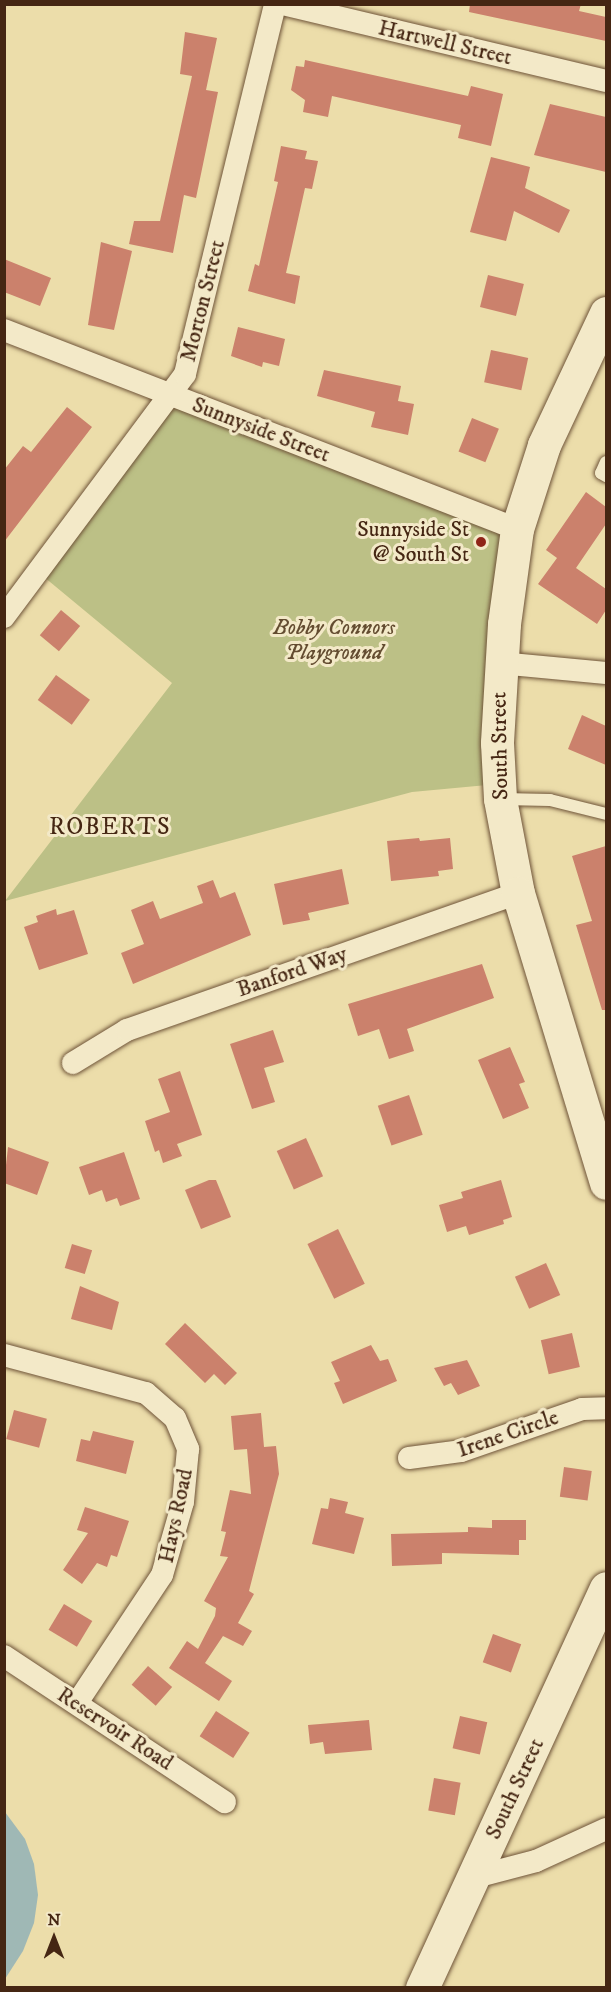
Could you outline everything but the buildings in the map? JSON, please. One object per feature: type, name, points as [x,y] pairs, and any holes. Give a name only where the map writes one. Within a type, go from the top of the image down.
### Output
[{"type":"main road","name":"South Street","points":[[605,320],[544,445],[517,529],[500,663],[500,799],[518,893],[606,1183]]},
{"type":"main road","name":"South Street","points":[[422,1988],[606,1588]]},
{"type":"street","name":"Morton Street","points":[[4,616],[170,396],[190,359],[275,4]]},
{"type":"street","name":"Hartwell Street","points":[[283,4],[606,81]]},
{"type":"street","name":"Sunnyside Street","points":[[4,330],[517,529]]},
{"type":"street","points":[[500,663],[606,673]]},
{"type":"street","name":"Banford Way","points":[[73,1064],[127,1030],[518,893]]},
{"type":"street","name":"Hays Road","points":[[4,1355],[146,1393],[174,1418],[188,1449],[183,1502],[162,1575],[77,1703]]},
{"type":"street","name":"Irene Circle","points":[[409,1458],[461,1451],[582,1409],[606,1408]]},
{"type":"street","name":"Reservoir Road","points":[[4,1656],[225,1802]]},
{"type":"street","points":[[475,1877],[536,1861],[606,1829]]},
{"type":"lane","points":[[606,462],[601,473],[606,476]]},
{"type":"lane","points":[[500,799],[550,800],[606,814]]},
{"type":"green space","name":"Bobby Connors Playground","points":[[170,396],[517,529],[498,784],[412,792],[5,901],[172,683],[38,572]]},
{"type":"water","points":[[5,1812],[25,1839],[34,1864],[38,1895],[34,1923],[23,1951],[5,1979]]},
{"type":"place","name":"Sunnyside St @ South St","points":[[481,542]]},
{"type":"district","name":"ROBERTS","points":[[110,828]]}]
